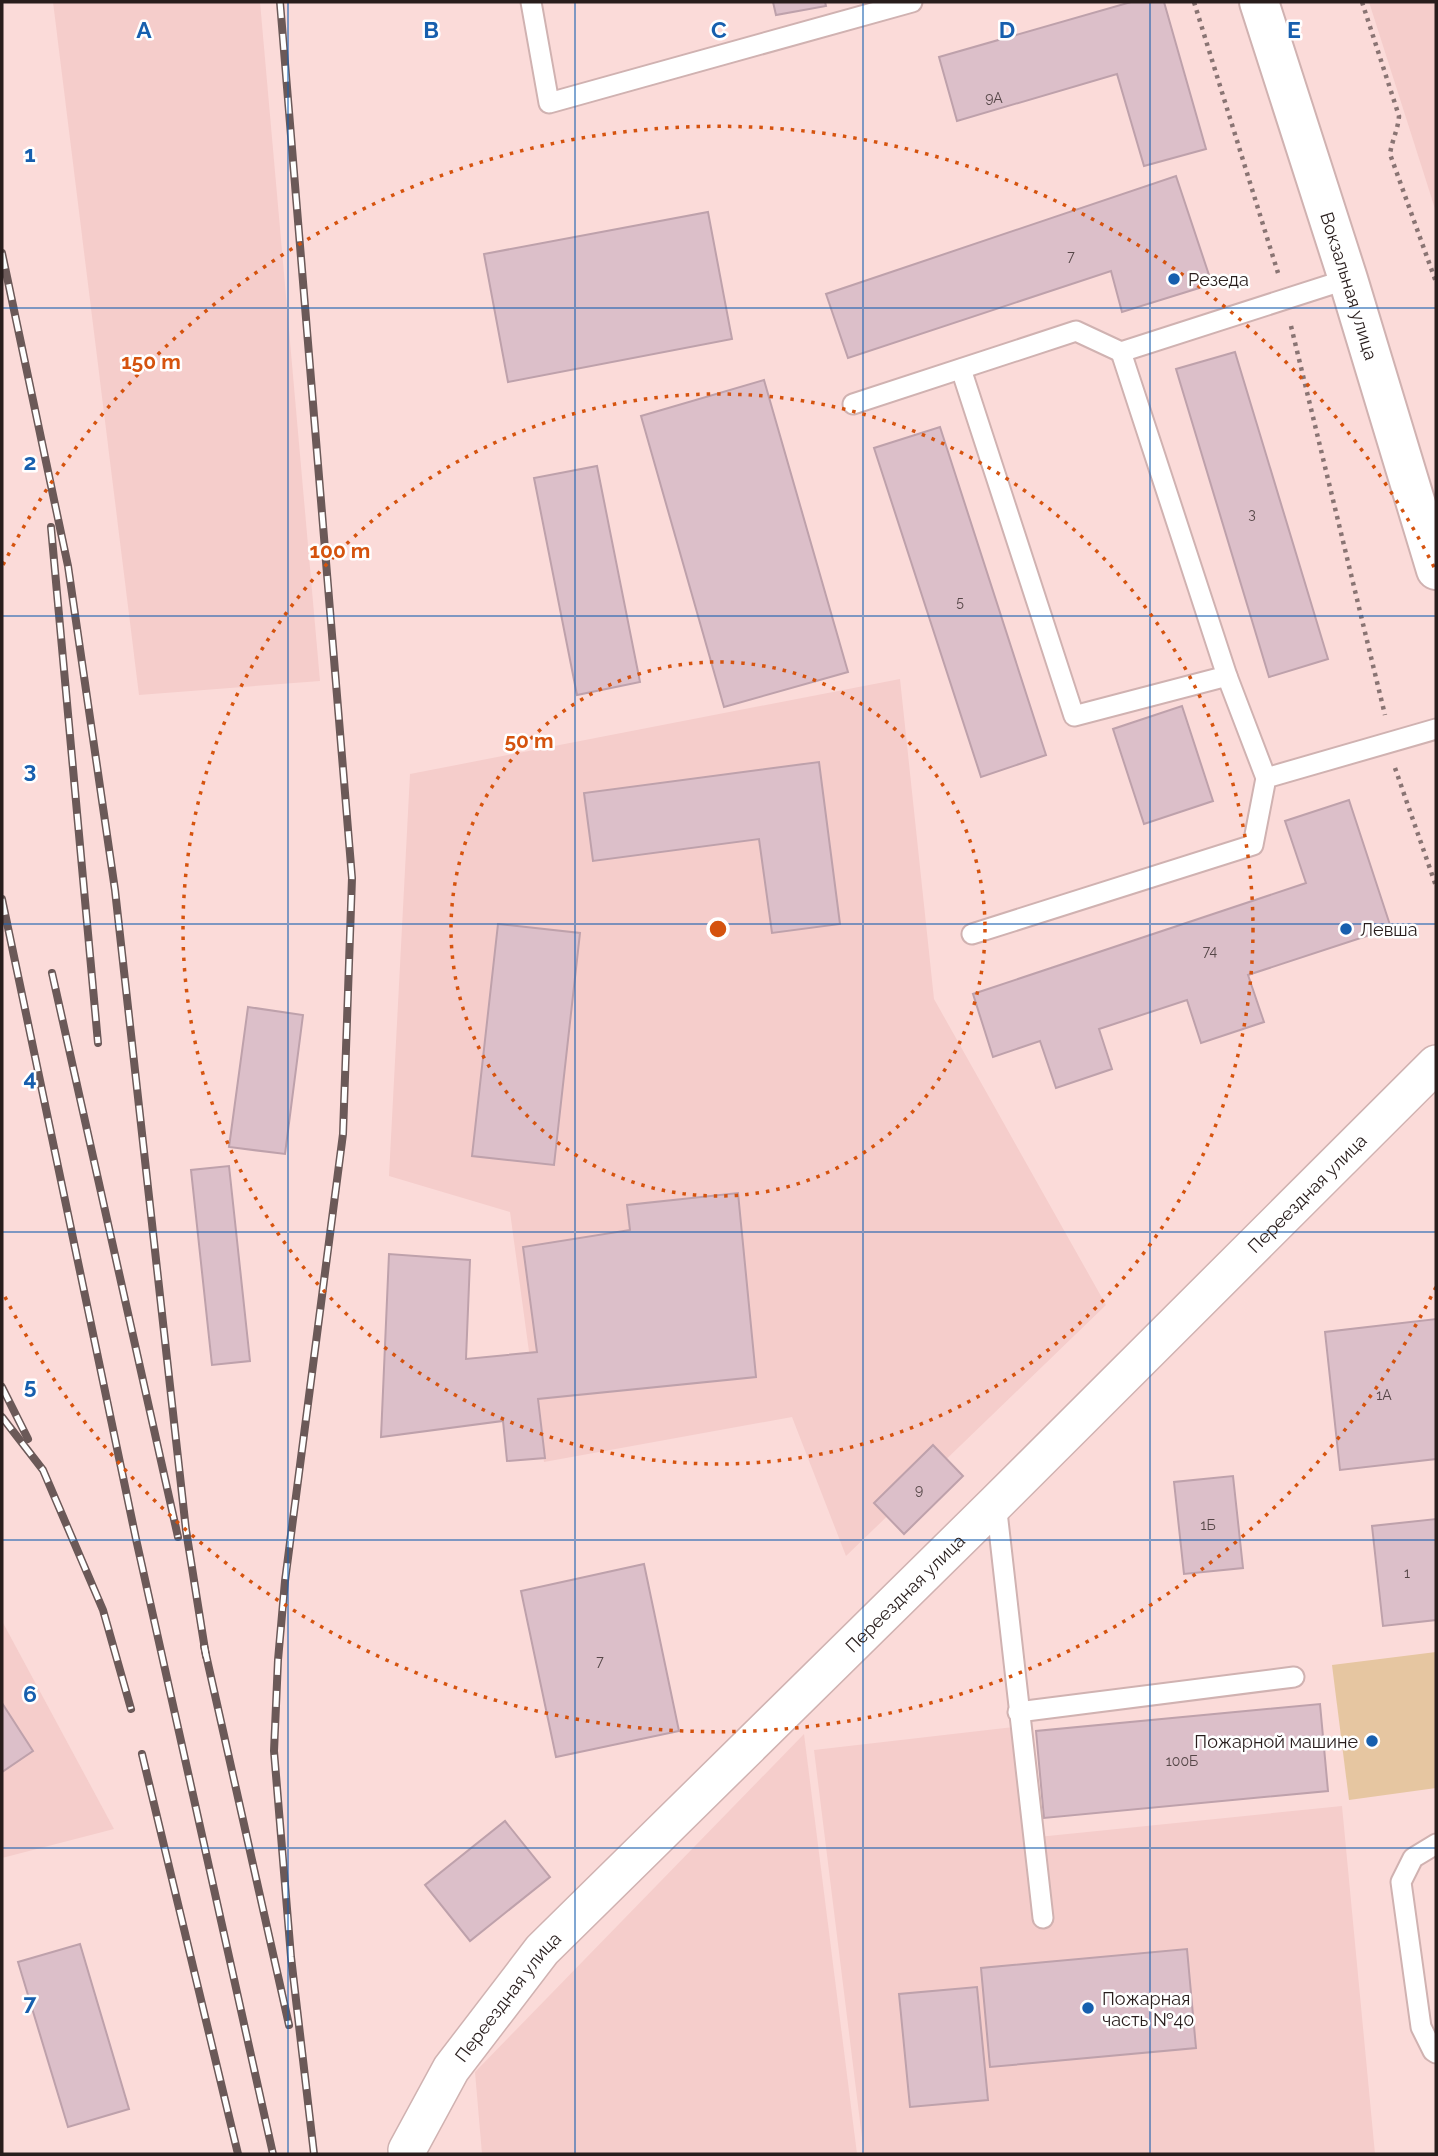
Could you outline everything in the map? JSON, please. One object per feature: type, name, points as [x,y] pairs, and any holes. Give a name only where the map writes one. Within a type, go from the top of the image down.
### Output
[{"type":"main road","name":"Вокзальная улица","points":[[1259,2],[1348,279],[1436,570]]},
{"type":"street","name":"Переездная улица","points":[[407,2150],[451,2069],[542,1950],[1436,1064]]},
{"type":"lane","points":[[531,2],[549,103],[912,2]]},
{"type":"lane","points":[[853,404],[1076,331],[1121,352],[1348,279]]},
{"type":"lane","points":[[972,933],[1252,845],[1266,778],[1227,676],[1121,352]]},
{"type":"lane","points":[[961,369],[1074,716],[1227,676]]},
{"type":"lane","points":[[1266,778],[1436,729]]},
{"type":"lane","points":[[996,1503],[1043,1918]]},
{"type":"lane","points":[[1018,1712],[1294,1677]]},
{"type":"lane","points":[[1436,1844],[1413,1858],[1401,1882],[1421,2027],[1436,2053]]},
{"type":"path","points":[[1195,2],[1275,258],[1382,702],[1390,754],[1436,886]]},
{"type":"path","points":[[1362,2],[1399,116],[1390,154],[1436,282]]},
{"type":"shaded area","points":[[53,2],[260,2],[320,681],[139,695]]},
{"type":"shaded area","points":[[1369,2],[1436,2],[1436,212],[1423,171]]},
{"type":"shaded area","points":[[900,679],[934,999],[1106,1305],[846,1556],[792,1417],[544,1462],[510,1212],[389,1176],[410,774]]},
{"type":"shaded area","points":[[2,1621],[114,1829],[2,1858]]},
{"type":"shaded area","points":[[1436,1652],[1436,1788],[1349,1800],[1332,1665]]},
{"type":"shaded area","points":[[1023,1726],[1038,1837],[1342,1806],[1375,2154],[864,2154],[814,1750]]},
{"type":"shaded area","points":[[804,1734],[857,2154],[482,2154],[475,2072]]},
{"type":"building","points":[[773,2],[825,2],[826,6],[776,15]]},
{"type":"building","points":[[1131,2],[1164,2],[1206,149],[1144,166],[1117,74],[957,121],[939,57]]},
{"type":"building","points":[[1176,176],[1212,284],[1122,312],[1111,271],[848,358],[826,294]]},
{"type":"building","points":[[708,212],[732,339],[508,382],[484,254]]},
{"type":"building","points":[[1235,352],[1328,659],[1269,677],[1176,369]]},
{"type":"building","points":[[764,380],[848,672],[724,707],[641,416]]},
{"type":"building","points":[[940,427],[1046,755],[981,777],[874,448]]},
{"type":"building","points":[[597,466],[640,682],[577,695],[534,478]]},
{"type":"building","points":[[1182,706],[1213,801],[1144,824],[1113,729]]},
{"type":"building","points":[[819,762],[840,924],[772,933],[759,839],[593,861],[584,793]]},
{"type":"building","points":[[1349,800],[1391,928],[1248,975],[1264,1022],[1201,1043],[1187,1000],[1099,1029],[1112,1069],[1056,1088],[1040,1041],[993,1057],[973,994],[1306,883],[1285,821]]},
{"type":"building","points":[[498,924],[580,933],[554,1165],[472,1156]]},
{"type":"building","points":[[248,1007],[303,1015],[285,1154],[229,1147]]},
{"type":"building","points":[[229,1166],[250,1361],[212,1365],[191,1170]]},
{"type":"building","points":[[738,1193],[756,1377],[538,1399],[545,1458],[507,1461],[503,1421],[381,1437],[389,1254],[470,1260],[466,1359],[537,1352],[523,1247],[630,1230],[627,1205]]},
{"type":"building","points":[[1436,1319],[1436,1459],[1340,1470],[1325,1332]]},
{"type":"building","points":[[933,1445],[963,1476],[904,1534],[874,1503]]},
{"type":"building","points":[[1233,1476],[1243,1568],[1184,1574],[1174,1482]]},
{"type":"building","points":[[1436,1519],[1436,1620],[1383,1626],[1372,1526]]},
{"type":"building","points":[[644,1564],[679,1731],[556,1757],[521,1591]]},
{"type":"building","points":[[2,1703],[33,1751],[2,1772]]},
{"type":"building","points":[[1320,1704],[1328,1791],[1044,1818],[1036,1731]]},
{"type":"building","points":[[505,1821],[550,1877],[470,1941],[425,1885]]},
{"type":"building","points":[[80,1944],[129,2109],[68,2127],[18,1962]]},
{"type":"building","name":"Пожарная часть №40","points":[[1187,1949],[1196,2048],[990,2067],[981,1968]]},
{"type":"building","points":[[977,1987],[988,2100],[910,2107],[899,1994]]},
{"type":"railway","points":[[280,2],[352,878],[343,1134],[285,1581],[274,1751],[291,1957],[314,2154]]},
{"type":"railway","points":[[2,253],[68,566],[115,890],[186,1530],[206,1656]]},
{"type":"railway","points":[[51,527],[98,1043]]},
{"type":"railway","points":[[2,899],[136,1539],[273,2154]]},
{"type":"railway","points":[[52,973],[178,1537]]},
{"type":"railway","points":[[2,1387],[28,1439]]},
{"type":"railway","points":[[2,1417],[43,1470],[103,1610],[131,1709]]},
{"type":"railway","points":[[204,1646],[289,2025]]},
{"type":"railway","points":[[142,1754],[238,2154]]},
{"type":"place","name":"Резеда","points":[[1174,279]]},
{"type":"place","name":"Левша","points":[[1346,929]]},
{"type":"place","name":"Пожарной машине","points":[[1372,1741]]},
{"type":"place","name":"Пожарная часть №40","points":[[1088,2008]]}]
